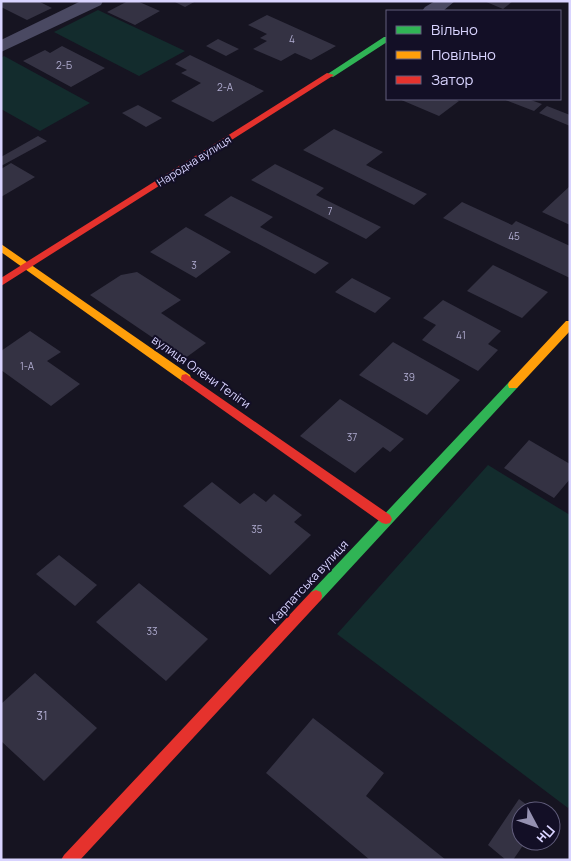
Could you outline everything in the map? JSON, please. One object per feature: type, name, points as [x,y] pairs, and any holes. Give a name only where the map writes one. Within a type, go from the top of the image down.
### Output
[{"type":"street","points":[[1,47],[95,1]]},
{"type":"street","points":[[433,10],[447,1]]},
{"type":"street","name":"Народна вулиця","points":[[1,283],[386,40]]},
{"type":"street","name":"вулиця Олени Теліги","points":[[1,247],[386,519]]},
{"type":"street","name":"Карпатська вулиця","points":[[69,860],[570,324]]},
{"type":"green space","points":[[98,10],[185,51],[139,76],[54,32]]},
{"type":"green space","points":[[4,56],[90,103],[40,131],[1,109],[1,58]]},
{"type":"green space","points":[[488,465],[570,515],[570,805],[568,808],[561,801],[337,634]]},
{"type":"building","points":[[1,1],[38,1],[52,8],[27,20],[1,7]]},
{"type":"building","points":[[128,1],[137,1],[160,11],[135,25],[107,12]]},
{"type":"building","points":[[173,1],[196,1],[185,7]]},
{"type":"building","points":[[484,1],[513,1],[503,9]]},
{"type":"building","points":[[267,15],[336,46],[311,60],[295,53],[281,61],[253,49],[267,41],[260,38],[267,34],[248,25]]},
{"type":"building","points":[[218,39],[239,49],[226,56],[206,46]]},
{"type":"building","points":[[62,46],[105,68],[71,87],[23,61],[45,50],[50,53]]},
{"type":"building","points":[[190,55],[264,91],[213,122],[171,101],[201,83],[181,73],[187,70],[175,64]]},
{"type":"building","points":[[401,100],[459,101],[439,116]]},
{"type":"building","points":[[506,100],[531,100],[542,104],[534,111]]},
{"type":"building","points":[[138,105],[162,118],[146,127],[122,113]]},
{"type":"building","points":[[547,106],[570,115],[570,126],[539,113]]},
{"type":"building","points":[[334,129],[383,152],[366,165],[427,194],[414,205],[303,150]]},
{"type":"building","points":[[38,136],[47,141],[3,165],[1,164],[1,157]]},
{"type":"building","points":[[11,163],[35,177],[1,197],[1,169]]},
{"type":"building","points":[[275,164],[324,188],[316,195],[381,227],[366,239],[251,180]]},
{"type":"building","points":[[570,186],[570,225],[542,212]]},
{"type":"building","points":[[231,196],[273,217],[260,227],[329,263],[315,274],[204,215]]},
{"type":"building","points":[[462,202],[512,225],[516,221],[570,246],[570,278],[443,218]]},
{"type":"building","points":[[186,227],[231,252],[196,278],[150,252]]},
{"type":"building","points":[[493,265],[548,292],[522,318],[467,291]]},
{"type":"building","points":[[137,272],[181,300],[161,313],[206,343],[184,359],[90,295],[121,275]]},
{"type":"building","points":[[352,278],[391,298],[375,313],[335,292]]},
{"type":"building","points":[[443,300],[501,331],[488,344],[498,350],[478,371],[422,340],[436,325],[423,318]]},
{"type":"building","points":[[30,331],[61,352],[47,361],[80,384],[51,406],[1,370],[1,351]]},
{"type":"building","points":[[393,342],[460,380],[427,415],[359,375]]},
{"type":"building","points":[[340,399],[404,439],[390,452],[383,447],[355,473],[300,436]]},
{"type":"building","points":[[529,440],[570,464],[570,479],[554,498],[504,468]]},
{"type":"building","points":[[212,482],[240,504],[254,493],[266,502],[274,494],[302,515],[294,522],[311,535],[270,575],[183,506]]},
{"type":"building","points":[[59,555],[97,585],[75,606],[36,574]]},
{"type":"building","points":[[139,583],[208,639],[166,681],[96,622]]},
{"type":"building","points":[[35,673],[97,728],[44,781],[1,741],[1,704]]},
{"type":"building","points":[[313,718],[384,773],[366,796],[446,860],[370,860],[266,773]]},
{"type":"building","points":[[511,811],[511,851],[519,851],[513,860],[506,860],[488,845]]},
{"type":"traffic: fast","points":[[330,75],[386,40]]},
{"type":"traffic: fast","points":[[316,596],[513,385]]},
{"type":"traffic: slow","points":[[1,247],[186,378]]},
{"type":"traffic: slow","points":[[513,385],[570,324]]},
{"type":"traffic: jam","points":[[1,283],[330,75]]},
{"type":"traffic: jam","points":[[186,378],[386,519]]},
{"type":"traffic: jam","points":[[69,860],[316,596]]}]
